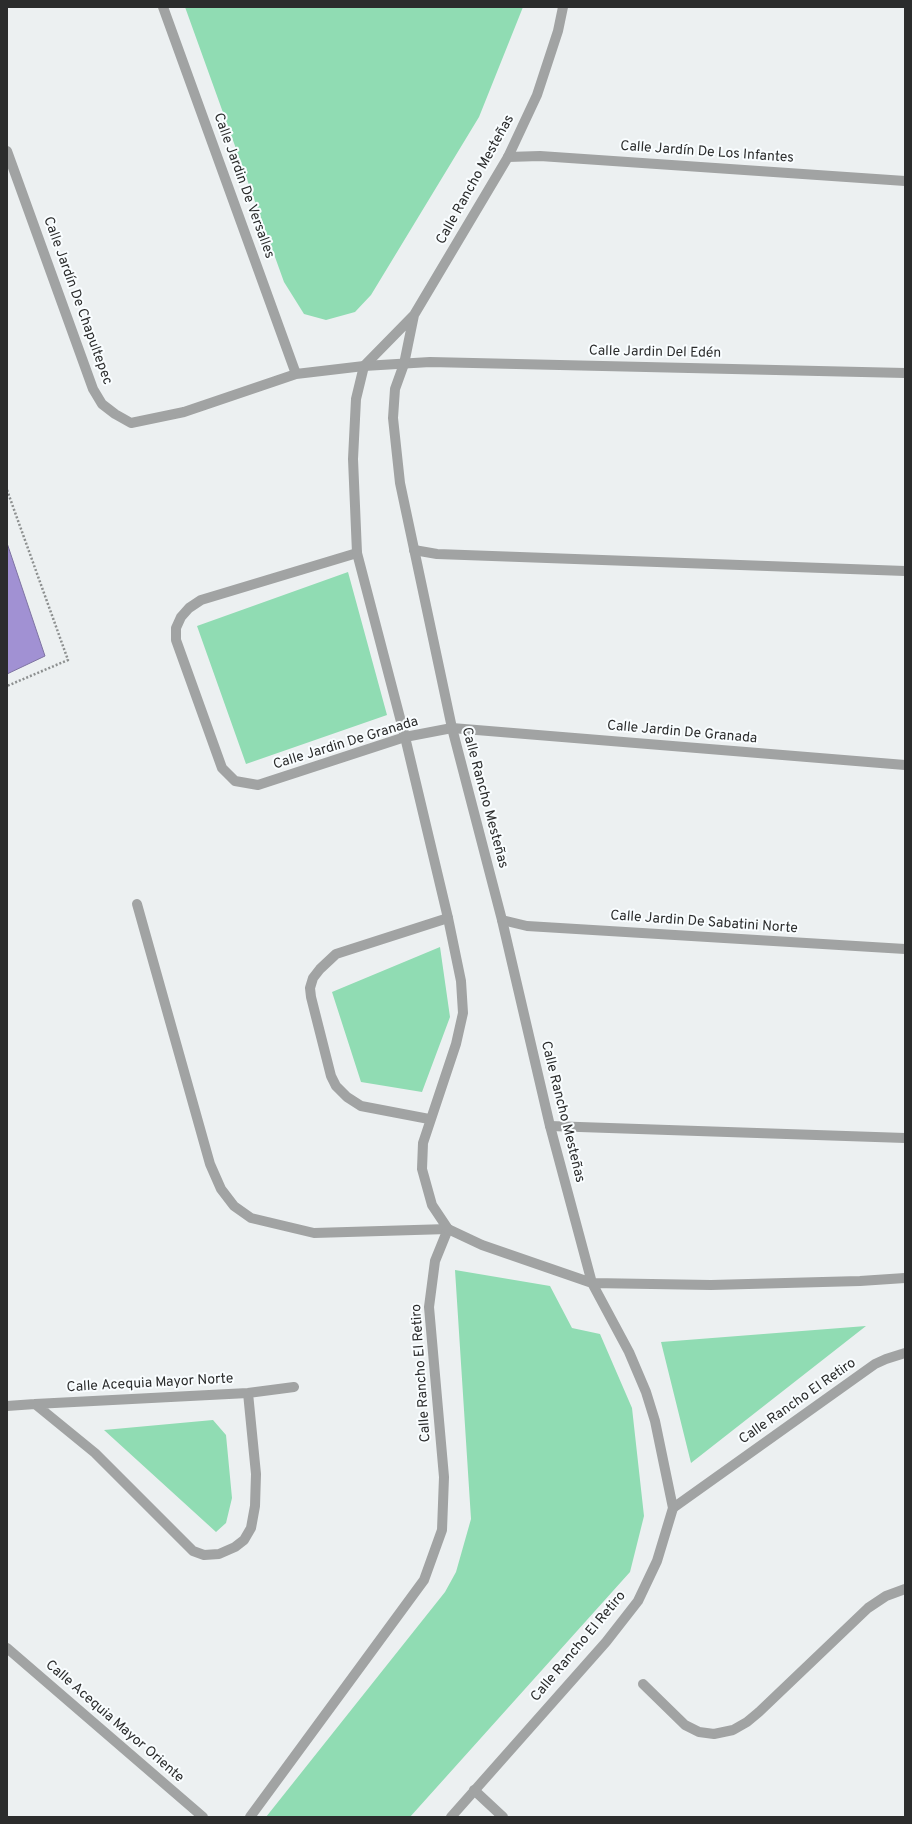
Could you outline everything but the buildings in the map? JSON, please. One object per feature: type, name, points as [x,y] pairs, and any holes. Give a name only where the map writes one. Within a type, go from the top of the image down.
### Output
[{"type":"street","name":"Calle Jardin De Versalles","points":[[163,7],[296,374]]},
{"type":"street","name":"Calle Rancho Mesteñas","points":[[364,366],[414,315],[508,157],[537,95],[558,31],[563,7]]},
{"type":"street","name":"Calle Jardín De Chapultepec","points":[[7,151],[93,389],[102,404],[115,414],[131,422],[184,412],[296,374],[364,366]]},
{"type":"street","name":"Calle Jardín De Los Infantes","points":[[508,157],[540,156],[905,181]]},
{"type":"street","name":"Calle Rancho Mesteñas","points":[[414,315],[404,364],[395,389],[393,418],[400,483],[452,728],[502,920],[550,1126],[592,1283],[629,1352],[646,1392],[655,1421],[673,1508]]},
{"type":"street","name":"Calle Jardin Del Edén","points":[[364,366],[430,362],[905,373]]},
{"type":"street","points":[[364,366],[356,399],[354,444],[357,553],[405,738],[448,918],[461,981],[463,1013],[456,1044],[429,1119],[423,1143],[422,1169],[432,1205],[448,1230]]},
{"type":"street","points":[[414,550],[437,554],[905,571]]},
{"type":"street","name":"Calle Jardin De Granada","points":[[357,553],[201,600],[189,608],[180,617],[176,628],[176,640],[222,768],[234,781],[258,785],[405,738],[452,728],[905,765]]},
{"type":"street","points":[[137,904],[210,1164],[221,1189],[234,1206],[251,1218],[314,1233],[448,1230],[482,1245],[592,1283],[711,1285],[860,1281],[905,1278]]},
{"type":"street","points":[[429,1119],[361,1106],[347,1097],[336,1086],[329,1069],[310,988],[313,978],[336,954],[448,918]]},
{"type":"street","name":"Calle Jardin De Sabatini Norte","points":[[502,920],[527,926],[905,949]]},
{"type":"street","points":[[550,1126],[905,1138]]},
{"type":"street","name":"Calle Rancho El Retiro","points":[[250,1817],[424,1580],[442,1530],[444,1477],[429,1307],[435,1261],[448,1230]]},
{"type":"street","name":"Calle Rancho El Retiro","points":[[451,1817],[606,1642],[638,1601],[657,1561],[673,1508],[875,1364],[905,1353]]},
{"type":"street","name":"Calle Acequia Mayor Norte","points":[[7,1406],[248,1393],[294,1387]]},
{"type":"street","points":[[35,1404],[95,1453],[192,1551],[204,1555],[219,1554],[234,1547],[244,1540],[251,1528],[255,1506],[256,1474],[248,1393]]},
{"type":"street","points":[[643,1684],[685,1726],[699,1732],[714,1734],[733,1730],[748,1722],[868,1608],[886,1596],[905,1590]]},
{"type":"street","name":"Calle Acequia Mayor Oriente","points":[[7,1648],[202,1817]]},
{"type":"street","points":[[474,1790],[503,1817]]},
{"type":"path","points":[[7,490],[68,660],[7,686]]},
{"type":"green space","points":[[185,7],[523,7],[479,117],[371,295],[355,312],[326,320],[304,314],[284,282]]},
{"type":"green space","points":[[348,572],[387,715],[246,764],[197,626]]},
{"type":"green space","points":[[440,947],[450,1017],[422,1092],[361,1082],[332,992]]},
{"type":"green space","points":[[455,1270],[550,1286],[572,1328],[600,1334],[632,1408],[644,1516],[630,1572],[410,1817],[266,1817],[445,1592],[456,1572],[471,1519]]},
{"type":"green space","points":[[866,1326],[691,1463],[661,1342]]},
{"type":"green space","points":[[213,1420],[226,1435],[232,1498],[226,1523],[216,1532],[104,1430]]},
{"type":"shaded area","points":[[7,543],[45,656],[7,674]]}]
